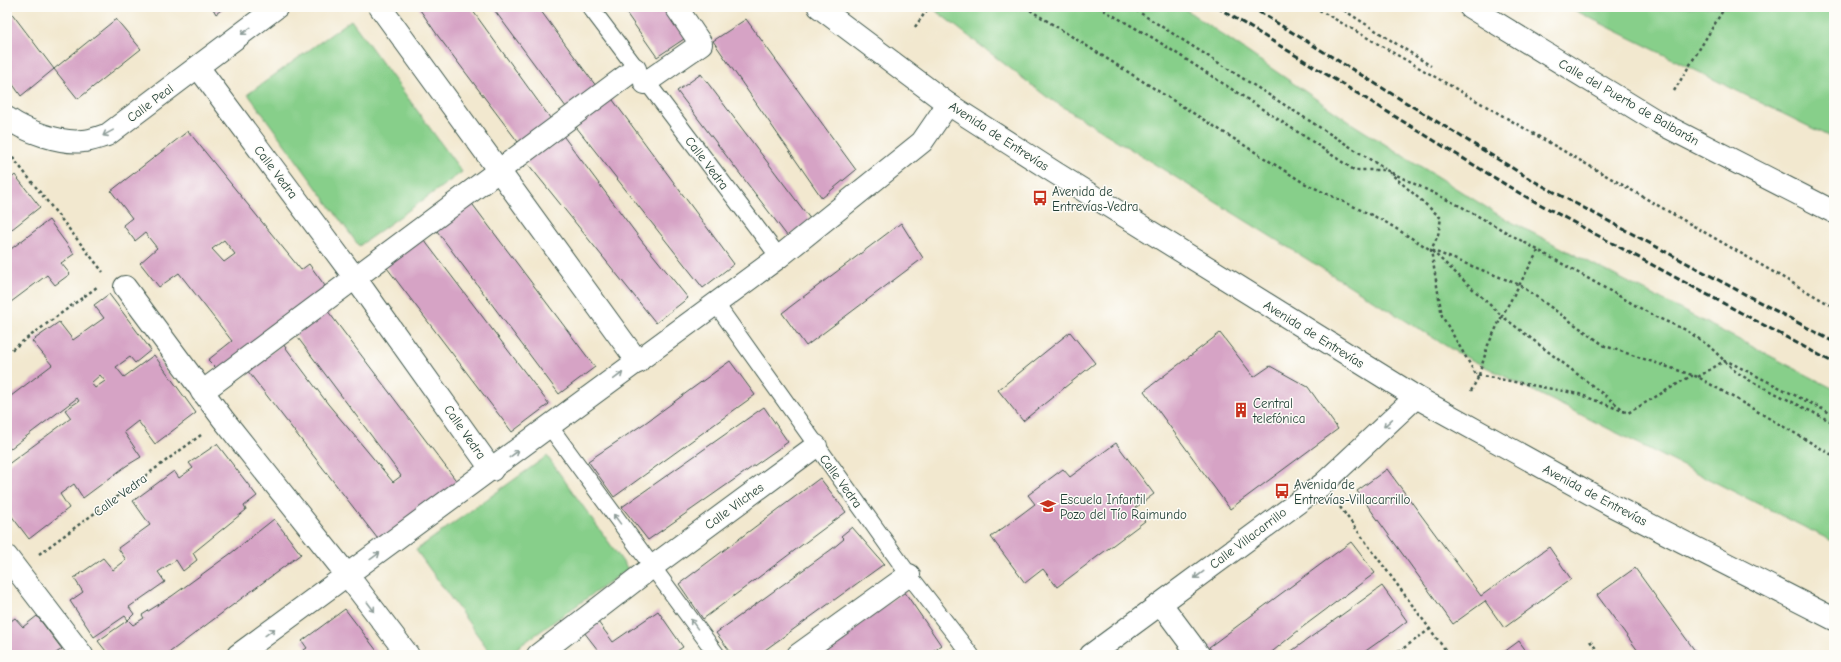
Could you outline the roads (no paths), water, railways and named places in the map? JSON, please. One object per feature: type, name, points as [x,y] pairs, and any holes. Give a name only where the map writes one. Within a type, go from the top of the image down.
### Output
[{"type":"street","name":"Calle Peal","points":[[7,118],[18,126],[49,138],[83,142],[107,135],[277,7]]},
{"type":"street","points":[[380,7],[638,362]]},
{"type":"street","points":[[202,392],[498,170],[640,76],[700,44],[676,7]]},
{"type":"street","name":"Avenida de Entrevías","points":[[819,7],[948,104],[1054,172],[1416,397],[1613,506],[1834,619]]},
{"type":"street","name":"Calle del Puerto de Balbarán","points":[[1470,7],[1658,122],[1834,212]]},
{"type":"street","name":"Calle Vedra","points":[[198,67],[355,278],[492,470]]},
{"type":"street","name":"Calle Vedra","points":[[238,655],[348,576],[779,257],[922,142],[948,104]]},
{"type":"street","points":[[125,287],[202,392],[348,576],[408,655]]},
{"type":"street","name":"Calle Villacarrillo","points":[[1092,655],[1323,484],[1416,397]]},
{"type":"street","name":"Calle Vilches","points":[[538,655],[652,567],[816,446]]},
{"type":"street","points":[[12,564],[82,655]]},
{"type":"street","points":[[798,655],[909,575]]},
{"type":"street","points":[[1161,604],[1199,655]]},
{"type":"lane","name":"Calle Vedra","points":[[590,7],[640,76],[779,257]]},
{"type":"lane","name":"Calle Vedra","points":[[716,304],[909,575],[971,655]]},
{"type":"lane","points":[[550,426],[717,655]]},
{"type":"railway","points":[[1217,7],[1521,194],[1834,363]]},
{"type":"railway","points":[[1251,7],[1530,179],[1834,342]]},
{"type":"place","name":"Avenida de Entrevías-Vedra","points":[[1040,198]]},
{"type":"place","name":"Central telefónica","points":[[1241,410]]},
{"type":"place","name":"Avenida de Entrevías-Villacarrillo","points":[[1282,491]]},
{"type":"place","name":"Escuela Infantil Pozo del Tío Raimundo","points":[[1048,506]]}]
